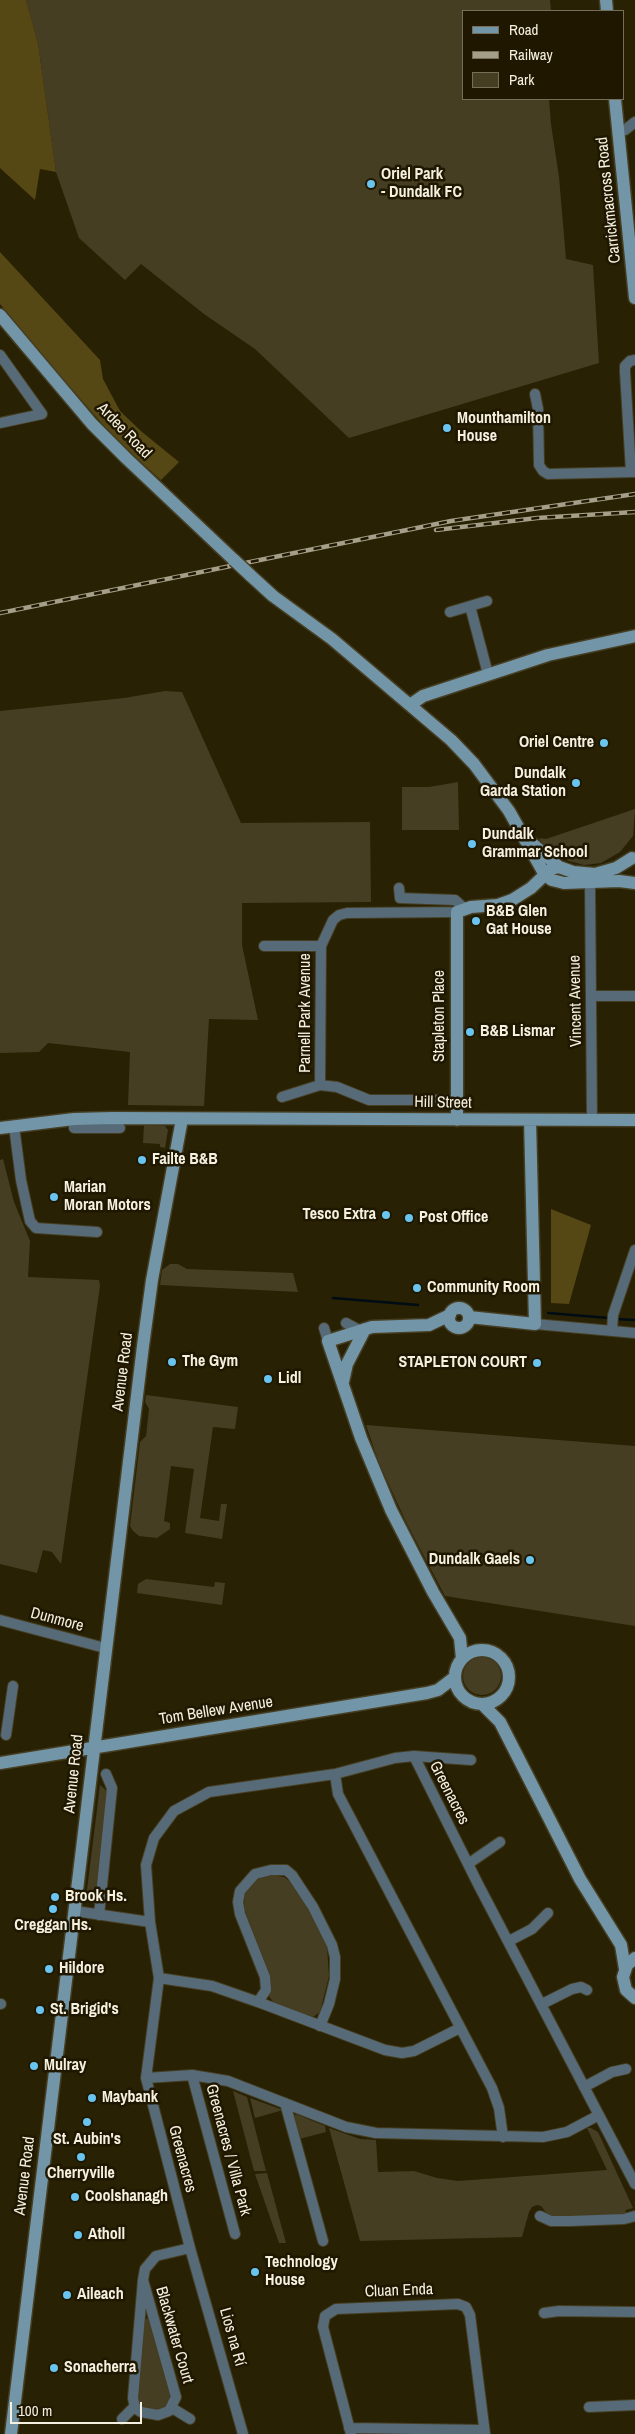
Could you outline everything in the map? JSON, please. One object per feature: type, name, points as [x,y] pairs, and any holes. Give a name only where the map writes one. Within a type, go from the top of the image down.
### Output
[{"type":"street","name":"Carrickmacross Road","points":[[615,100],[635,298]]},
{"type":"street","points":[[618,131],[625,130],[635,122]]},
{"type":"street","name":"Ardee Road","points":[[0,315],[92,424],[234,560],[273,596],[332,639],[451,740],[483,773],[527,839]]},
{"type":"street","points":[[0,355],[42,414],[0,423]]},
{"type":"street","points":[[535,394],[538,409],[539,465],[543,471],[548,474],[633,472],[625,366],[630,361],[635,360]]},
{"type":"street","points":[[450,612],[487,601]]},
{"type":"street","points":[[470,606],[488,674]]},
{"type":"street","points":[[410,705],[423,696],[565,650],[635,636]]},
{"type":"street","points":[[527,839],[559,867],[572,872],[595,874],[616,868],[633,856]]},
{"type":"street","points":[[527,839],[533,856],[545,876],[552,880],[564,883],[619,881],[635,883]]},
{"type":"street","points":[[633,856],[631,869],[635,878]]},
{"type":"street","points":[[399,888],[400,898],[456,900],[461,910],[512,900],[545,876],[551,869],[559,867]]},
{"type":"street","name":"Vincent Avenue","points":[[590,883],[592,1120]]},
{"type":"street","name":"Parnell Park Avenue","points":[[320,1085],[321,946],[333,920],[339,915],[461,910]]},
{"type":"street","name":"Stapleton Place","points":[[457,1120],[461,910]]},
{"type":"street","points":[[264,946],[321,946]]},
{"type":"street","points":[[591,996],[635,996]]},
{"type":"street","points":[[282,1097],[320,1085],[337,1087],[369,1100],[456,1100]]},
{"type":"street","name":"Hill Street","points":[[206,1119],[293,1117],[457,1120],[635,1120]]},
{"type":"street","points":[[0,1128],[74,1119],[206,1119]]},
{"type":"street","points":[[74,1119],[74,1128],[120,1128]]},
{"type":"street","name":"Avenue Road","points":[[11,2434],[105,1648],[152,1280],[182,1119]]},
{"type":"street","points":[[178,1144],[188,1131],[206,1119]]},
{"type":"street","points":[[530,1120],[535,1324]]},
{"type":"street","points":[[14,1126],[21,1180],[30,1221],[36,1228],[97,1232]]},
{"type":"street","points":[[612,1323],[635,1250]]},
{"type":"street","points":[[328,1341],[362,1329],[382,1326],[429,1325],[453,1321],[455,1309],[461,1308],[469,1316],[535,1324],[612,1323],[635,1333]]},
{"type":"street","points":[[346,1323],[362,1329]]},
{"type":"street","points":[[324,1328],[361,1438],[391,1510],[433,1592],[460,1638],[462,1660]]},
{"type":"street","points":[[343,1383],[347,1364],[362,1329]]},
{"type":"street","name":"Dunmore","points":[[0,1620],[105,1648]]},
{"type":"street","points":[[460,1638],[478,1650],[494,1653],[502,1659],[507,1667],[508,1686],[500,1697],[491,1703],[471,1702],[462,1695],[455,1677],[457,1668],[462,1660],[478,1650]]},
{"type":"street","name":"Tom Bellew Avenue","points":[[438,1690],[455,1677]]},
{"type":"street","points":[[6,1735],[4,1716],[13,1686]]},
{"type":"street","name":"Tom Bellew Avenue","points":[[0,1763],[438,1690],[462,1695]]},
{"type":"street","points":[[500,1697],[500,1722]]},
{"type":"street","points":[[482,1704],[500,1722],[580,1879],[621,1945],[624,1986],[635,1998]]},
{"type":"street","points":[[414,1756],[471,1760]]},
{"type":"street","name":"Greenacres","points":[[190,2248],[146,2078],[159,1978],[150,1922],[146,1864],[149,1851],[163,1824],[174,1811],[209,1792],[336,1774],[395,1758],[414,1756],[599,2115],[631,2168],[635,2184]]},
{"type":"street","points":[[99,1915],[112,1788],[106,1774]]},
{"type":"street","points":[[336,1774],[338,1794],[485,2075],[499,2108],[503,2137]]},
{"type":"street","points":[[468,1864],[500,1842]]},
{"type":"street","points":[[258,2002],[266,1990],[265,1977],[240,1914],[238,1902],[240,1891],[255,1874],[271,1870],[286,1870],[292,1875],[313,1907],[334,1951],[335,1978],[329,2004],[320,2026]]},
{"type":"street","points":[[75,1911],[150,1922]]},
{"type":"street","points":[[509,1941],[532,1929],[548,1913]]},
{"type":"street","points":[[621,1945],[635,1953]]},
{"type":"street","points":[[624,1969],[635,1958]]},
{"type":"street","points":[[159,1978],[212,1986],[385,2050],[402,2053],[427,2046],[460,2028]]},
{"type":"street","points":[[542,2004],[572,1989],[581,1987],[587,1990]]},
{"type":"street","points":[[584,2086],[612,2072],[626,2069]]},
{"type":"street","points":[[146,2078],[192,2075],[228,2081],[346,2126],[376,2133],[503,2137],[555,2136],[599,2115]]},
{"type":"street","name":"Greenacres / Villa Park","points":[[192,2075],[235,2234]]},
{"type":"street","points":[[285,2103],[323,2241]]},
{"type":"street","points":[[540,2216],[551,2221],[570,2222],[624,2219],[635,2216]]},
{"type":"street","name":"Blackwater Court","points":[[143,2280],[176,2397],[172,2408],[164,2414],[151,2415],[140,2412],[135,2406],[133,2398],[143,2280],[145,2269],[156,2256],[190,2248]]},
{"type":"street","name":"Lios na Rí","points":[[190,2248],[243,2434]]},
{"type":"street","name":"Cluan Enda","points":[[458,2304],[466,2307],[470,2315],[485,2432],[350,2431],[323,2327],[327,2313],[336,2309],[458,2304]]},
{"type":"street","points":[[544,2313],[559,2310],[635,2312]]},
{"type":"street","points":[[589,2407],[635,2405]]},
{"type":"street","points":[[122,2419],[135,2406]]},
{"type":"street","points":[[172,2408],[190,2419]]},
{"type":"green space","points":[[26,0],[550,0],[551,10],[462,10],[462,100],[549,100],[559,177],[566,259],[593,265],[599,363],[349,438],[255,349],[204,314],[141,264],[125,280],[79,238],[56,172],[38,43]]},
{"type":"green space","points":[[165,691],[182,692],[241,823],[370,822],[371,902],[242,903],[242,945],[258,1020],[209,1019],[204,1106],[128,1105],[130,1052],[48,1043],[39,1052],[0,1053],[0,711],[124,698]]},
{"type":"green space","points":[[458,782],[459,830],[402,830],[402,787],[429,787]]},
{"type":"green space","points":[[635,809],[633,836],[620,852],[601,863],[584,865],[569,861],[545,848],[539,838],[546,839]]},
{"type":"green space","points":[[144,1124],[165,1126],[168,1130],[165,1148],[160,1147],[160,1144],[143,1143]]},
{"type":"green space","points":[[3,1159],[14,1202],[30,1241],[28,1277],[99,1280],[100,1286],[61,1564],[52,1552],[43,1550],[37,1573],[0,1564],[0,1160]]},
{"type":"green space","points":[[170,1264],[178,1264],[187,1269],[293,1273],[298,1292],[160,1285],[162,1270]]},
{"type":"green space","points":[[146,1395],[238,1407],[235,1429],[213,1427],[200,1518],[219,1521],[221,1504],[227,1504],[222,1539],[185,1533],[194,1469],[171,1466],[164,1521],[170,1523],[170,1529],[157,1538],[139,1536],[130,1526],[140,1442],[146,1436],[149,1409],[145,1402]]},
{"type":"green space","name":"Dundalk Gaels","points":[[366,1425],[635,1446],[635,1626],[445,1596],[407,1524],[379,1463]]},
{"type":"green space","points":[[146,1579],[214,1587],[215,1582],[225,1583],[222,1605],[137,1593],[138,1584]]},
{"type":"green space","points":[[482,1657],[489,1658],[495,1663],[500,1669],[500,1683],[495,1689],[489,1694],[482,1695],[475,1694],[469,1689],[464,1683],[463,1676],[464,1669],[469,1663],[475,1658]]},
{"type":"green space","points":[[100,1785],[109,1793],[96,1904],[91,1903],[86,1898]]},
{"type":"green space","points":[[270,1875],[284,1877],[293,1884],[317,1925],[327,1948],[329,1976],[320,2012],[313,2017],[274,2003],[268,1995],[265,1965],[245,1910],[244,1901],[245,1894],[255,1880]]},
{"type":"green space","points":[[233,2091],[247,2097],[266,2171],[254,2171]]},
{"type":"green space","points":[[250,2098],[283,2110],[255,2118]]},
{"type":"green space","points":[[296,2114],[325,2126],[326,2132],[299,2139],[293,2117]]},
{"type":"green space","points":[[329,2128],[360,2139],[376,2140],[378,2172],[414,2171],[437,2178],[458,2181],[607,2170],[587,2128],[591,2128],[598,2132],[633,2208],[626,2210],[625,2214],[549,2216],[541,2206],[537,2205],[532,2207],[529,2212],[522,2237],[360,2241]]},
{"type":"green space","points":[[267,2173],[286,2243],[279,2243],[255,2174]]},
{"type":"green space","points":[[148,2318],[172,2395],[166,2408],[159,2411],[143,2408],[138,2402],[144,2320]]},
{"type":"shaded area","points":[[0,0],[26,0],[38,43],[56,172],[40,169],[35,200],[0,168]]},
{"type":"shaded area","points":[[0,252],[100,360],[103,379],[120,411],[142,432],[179,462],[161,480],[119,443],[0,304]]},
{"type":"shaded area","points":[[551,1209],[591,1225],[569,1304],[551,1303]]},
{"type":"waterway","points":[[333,1298],[418,1305]]},
{"type":"waterway","points":[[548,1313],[609,1318]]},
{"type":"waterway","points":[[615,1319],[635,1320]]},
{"type":"railway","points":[[0,613],[451,521],[635,494]]},
{"type":"railway","points":[[436,530],[537,518],[635,512]]},
{"type":"place","name":"Oriel Park - Dundalk FC","points":[[371,184]]},
{"type":"place","name":"Mounthamilton House","points":[[447,428]]},
{"type":"place","name":"Oriel Centre","points":[[604,743]]},
{"type":"place","name":"Dundalk Garda Station","points":[[576,783]]},
{"type":"place","name":"Dundalk Grammar School","points":[[472,844]]},
{"type":"place","name":"B&B Glen Gat House","points":[[476,921]]},
{"type":"place","name":"B&B Lismar","points":[[470,1032]]},
{"type":"place","name":"Failte B&B","points":[[142,1160]]},
{"type":"place","name":"Marian Moran Motors","points":[[54,1197]]},
{"type":"place","name":"Tesco Extra","points":[[386,1215]]},
{"type":"place","name":"Post Office","points":[[409,1218]]},
{"type":"place","name":"Community Room","points":[[417,1288]]},
{"type":"place","name":"The Gym","points":[[172,1362]]},
{"type":"place","name":"STAPLETON COURT","points":[[537,1363]]},
{"type":"place","name":"Lidl","points":[[268,1379]]},
{"type":"place","name":"Dundalk Gaels","points":[[530,1560]]},
{"type":"place","name":"Brook Hs.","points":[[55,1897]]},
{"type":"place","name":"Creggan Hs.","points":[[53,1909]]},
{"type":"place","name":"Hildore","points":[[49,1969]]},
{"type":"place","name":"St. Brigid's","points":[[40,2010]]},
{"type":"place","name":"Mulray","points":[[34,2066]]},
{"type":"place","name":"Maybank","points":[[92,2098]]},
{"type":"place","name":"St. Aubin's","points":[[87,2122]]},
{"type":"place","name":"Cherryville","points":[[81,2157]]},
{"type":"place","name":"Coolshanagh","points":[[75,2197]]},
{"type":"place","name":"Atholl","points":[[78,2235]]},
{"type":"place","name":"Technology House","points":[[255,2272]]},
{"type":"place","name":"Aileach","points":[[67,2295]]},
{"type":"place","name":"Sonacherra","points":[[54,2368]]}]
